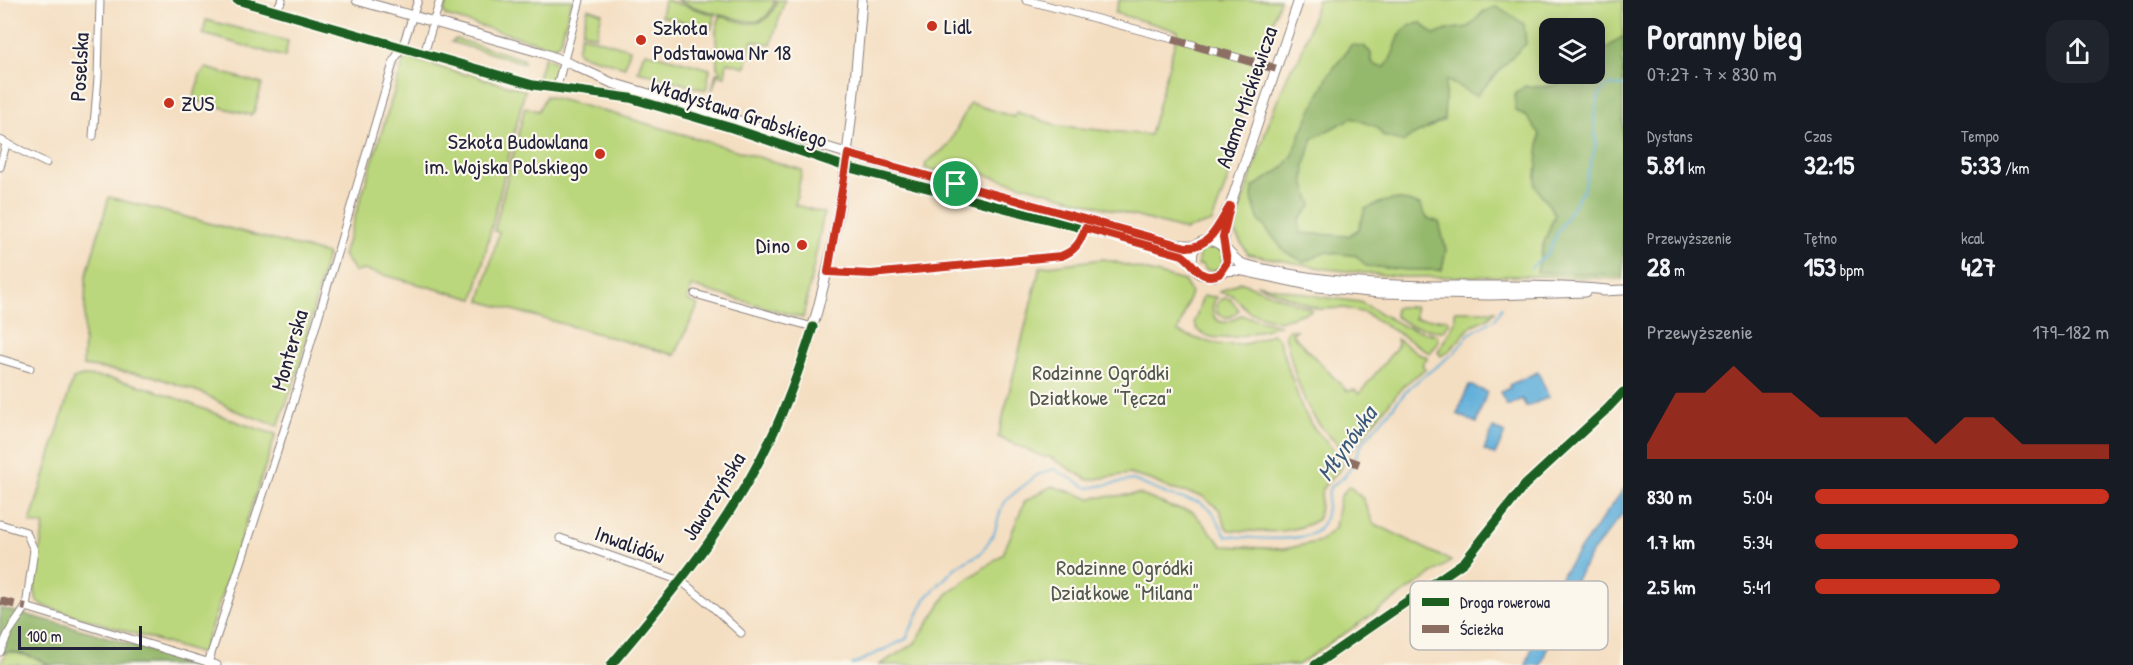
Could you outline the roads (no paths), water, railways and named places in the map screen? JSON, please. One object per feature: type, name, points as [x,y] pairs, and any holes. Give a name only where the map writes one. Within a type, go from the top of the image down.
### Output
[{"type":"street","name":"Poselska","points":[[93,136],[98,78],[100,0]]},
{"type":"street","name":"Władysława Grabskiego","points":[[237,0],[533,86],[556,90],[621,91],[1174,244],[1196,246]]},
{"type":"street","points":[[272,10],[278,7],[282,0]]},
{"type":"street","name":"Władysława Grabskiego","points":[[357,0],[564,60],[621,91],[846,167],[1085,228],[1178,254],[1192,263]]},
{"type":"street","name":"Monterska","points":[[208,663],[292,403],[394,60],[402,48],[418,0]]},
{"type":"street","points":[[424,54],[440,0]]},
{"type":"street","points":[[556,90],[580,0]]},
{"type":"street","name":"Jaworzyńska","points":[[611,665],[681,581],[724,520],[766,447],[789,398],[813,327],[828,272],[848,154],[862,0]]},
{"type":"street","points":[[1026,0],[1277,69]]},
{"type":"street","name":"Adama Mickiewicza","points":[[1225,250],[1224,234],[1230,206],[1299,0]]},
{"type":"street","points":[[0,167],[3,142],[46,163]]},
{"type":"street","name":"Adama Mickiewicza","points":[[1207,240],[1215,232],[1230,206]]},
{"type":"street","points":[[828,272],[871,274],[1061,256],[1074,250],[1085,228]]},
{"type":"street","points":[[1446,290],[1311,277],[1243,264],[1216,241],[1207,240],[1196,246],[1192,254],[1192,263],[1204,276],[1214,276],[1222,271],[1239,270],[1291,282],[1350,291],[1458,290],[1564,286],[1623,290]]},
{"type":"street","points":[[1222,271],[1227,262],[1225,250]]},
{"type":"street","points":[[695,294],[813,327]]},
{"type":"street","points":[[0,359],[30,368]]},
{"type":"street","points":[[0,524],[26,532],[34,550],[26,607],[9,632],[0,652]]},
{"type":"street","name":"Inwalidów","points":[[560,538],[681,581],[741,633]]},
{"type":"street","points":[[26,607],[218,665]]},
{"type":"water","points":[[1538,372],[1549,397],[1526,407],[1522,399],[1507,406],[1500,392],[1510,388],[1509,385]]},
{"type":"water","points":[[1469,385],[1487,392],[1476,423],[1457,414]]},
{"type":"water","points":[[1493,428],[1505,433],[1495,455],[1484,450]]},
{"type":"water","points":[[1623,490],[1623,513],[1591,554],[1575,581],[1559,581]]},
{"type":"water","points":[[1531,650],[1546,650],[1541,665],[1526,665]]},
{"type":"waterway","name":"Młynówka","points":[[1531,268],[1548,253],[1558,231],[1583,190],[1596,144],[1594,119],[1599,95],[1607,85],[1623,86]]},
{"type":"waterway","name":"Młynówka","points":[[852,665],[906,639],[925,599],[957,566],[980,554],[994,534],[1001,509],[1007,499],[1037,475],[1054,469],[1088,488],[1133,480],[1171,496],[1199,502],[1212,511],[1226,536],[1276,539],[1302,537],[1313,533],[1320,528],[1325,519],[1330,487],[1344,477],[1362,443],[1411,386],[1455,352],[1469,334],[1495,319],[1502,307]]},
{"type":"place","name":"Lidl","points":[[932,26]]},
{"type":"place","name":"Szkoła Podstawowa Nr 18","points":[[641,40]]},
{"type":"place","name":"ZUS","points":[[169,103]]},
{"type":"place","name":"Szkoła Budowlana im. Wojska Polskiego","points":[[600,154]]},
{"type":"place","name":"Dino","points":[[802,245]]},
{"type":"park label","name":"Rodzinne Ogródki Działkowe \"Tęcza\"","points":[[1101,384]]},
{"type":"park label","name":"Rodzinne Ogródki Działkowe \"Milana\"","points":[[1125,580]]}]
